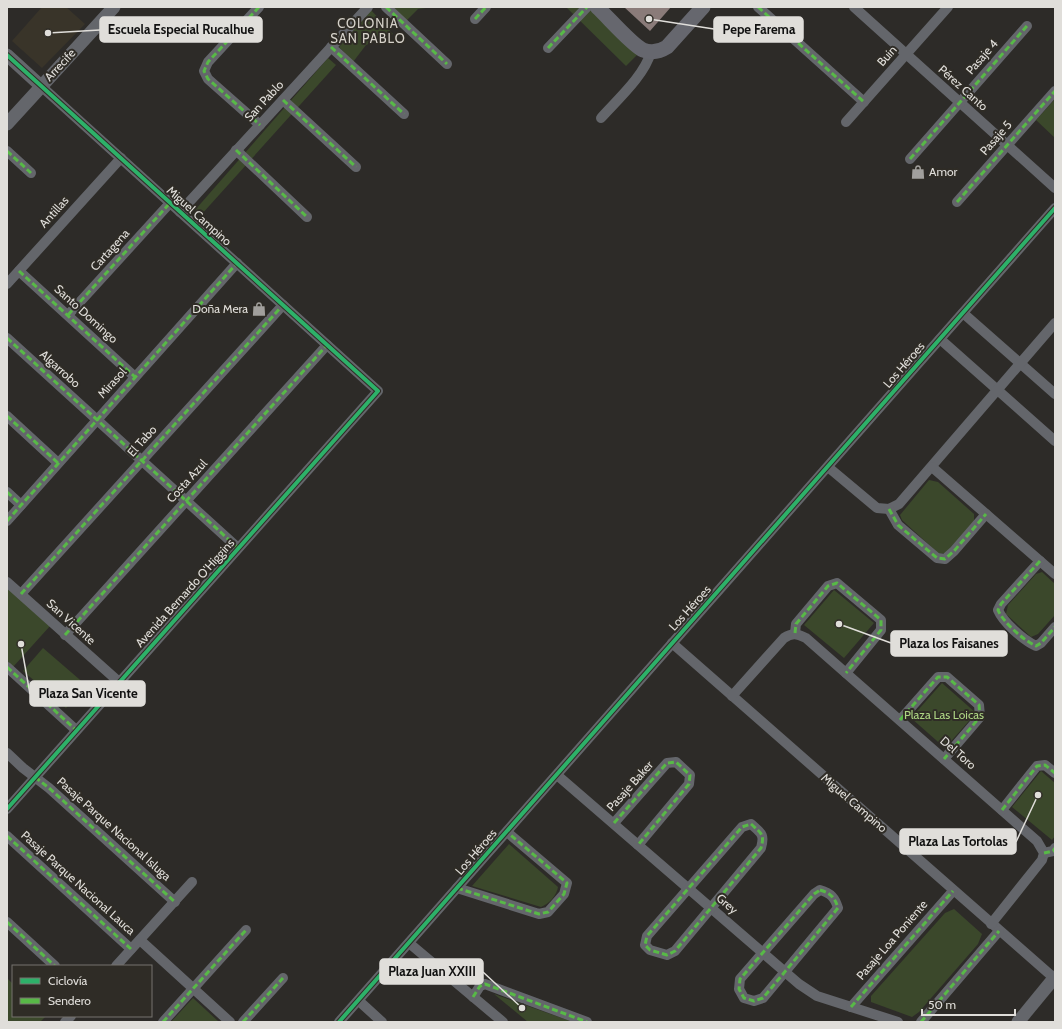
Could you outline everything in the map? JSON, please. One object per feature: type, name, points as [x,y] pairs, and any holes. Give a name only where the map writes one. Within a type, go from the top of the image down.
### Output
[{"type":"main road","points":[[597,7],[639,48],[651,52],[662,50],[667,47],[703,7]]},
{"type":"street","name":"Arrecife","points":[[7,124],[114,7]]},
{"type":"street","points":[[259,7],[208,62],[204,71],[208,79],[260,125]]},
{"type":"street","name":"San Pablo","points":[[180,212],[368,7]]},
{"type":"street","points":[[386,7],[447,64]]},
{"type":"street","points":[[475,19],[486,7]]},
{"type":"street","points":[[548,48],[587,7]]},
{"type":"street","points":[[758,7],[864,102]]},
{"type":"street","name":"Pérez Canto","points":[[854,7],[1055,188]]},
{"type":"street","name":"Buin","points":[[846,122],[948,7]]},
{"type":"street","name":"Pasaje 4","points":[[910,159],[1027,26]]},
{"type":"street","points":[[331,47],[404,114]]},
{"type":"street","points":[[601,118],[640,73],[651,52]]},
{"type":"street","name":"Miguel Campino","points":[[7,55],[378,391]]},
{"type":"street","name":"Pasaje 5","points":[[957,202],[1055,91]]},
{"type":"street","points":[[283,100],[356,167]]},
{"type":"street","points":[[236,150],[307,217]]},
{"type":"street","points":[[7,151],[31,173]]},
{"type":"street","name":"Antillas","points":[[7,284],[120,158]]},
{"type":"street","name":"Cartagena","points":[[68,315],[170,203]]},
{"type":"street","name":"Los Héroes","points":[[340,1022],[1055,208]]},
{"type":"street","name":"Mirasol","points":[[7,520],[237,263]]},
{"type":"street","name":"Santo Domingo","points":[[19,271],[135,377]]},
{"type":"street","name":"El Tabo","points":[[21,594],[283,305]]},
{"type":"street","points":[[963,313],[1055,394]]},
{"type":"street","points":[[828,467],[877,508],[889,509],[899,504],[1055,323]]},
{"type":"street","name":"Algarrobo","points":[[7,338],[238,548]]},
{"type":"street","points":[[940,339],[1055,441]]},
{"type":"street","name":"Costa Azul","points":[[66,634],[327,344]]},
{"type":"street","name":"Avenida Bernardo O'Higgins","points":[[7,809],[118,682],[378,391]]},
{"type":"street","points":[[7,416],[58,463]]},
{"type":"street","points":[[932,467],[1055,574]]},
{"type":"street","points":[[7,492],[21,505]]},
{"type":"street","points":[[889,509],[898,524],[936,558],[945,560],[986,514]]},
{"type":"street","points":[[1040,561],[1001,604],[998,610],[1001,617],[1029,642],[1036,646],[1041,643],[1055,627]]},
{"type":"street","name":"San Vicente","points":[[7,582],[118,682]]},
{"type":"street","points":[[732,696],[784,638],[795,633],[796,624],[828,586],[837,583],[881,620],[881,630],[846,673]]},
{"type":"street","name":"Del Toro","points":[[795,633],[806,638],[1038,841],[1044,853]]},
{"type":"street","name":"Miguel Campino","points":[[672,643],[953,891],[1055,978]]},
{"type":"street","points":[[7,667],[76,730]]},
{"type":"street","points":[[900,720],[938,678],[947,677],[979,705],[980,717],[944,759]]},
{"type":"street","name":"Pasaje Parque Nacional Isluga","points":[[7,753],[49,788],[175,902]]},
{"type":"street","name":"Pasaje Baker","points":[[614,823],[667,763],[676,762],[690,775],[688,784],[638,845]]},
{"type":"street","points":[[1002,810],[1037,766],[1045,765],[1055,773]]},
{"type":"street","name":"Grey","points":[[557,774],[799,984],[817,996],[898,1022]]},
{"type":"street","points":[[751,824],[761,833],[763,839],[761,848],[711,908],[675,952],[667,955],[650,950],[645,945],[647,936],[742,827],[751,824]]},
{"type":"street","points":[[457,888],[539,914],[548,912],[564,894],[567,884],[507,832]]},
{"type":"street","name":"Pasaje Parque Nacional Lauca","points":[[7,836],[131,949]]},
{"type":"street","points":[[991,924],[1042,860],[1044,853],[1053,851],[1055,848]]},
{"type":"street","points":[[117,965],[192,882]]},
{"type":"street","points":[[820,890],[828,892],[835,899],[838,908],[785,972],[763,998],[754,1001],[744,998],[739,989],[740,979],[814,894],[820,890]]},
{"type":"street","name":"Pasaje Loa Poniente","points":[[851,1007],[953,891]]},
{"type":"street","points":[[7,922],[54,965]]},
{"type":"street","points":[[163,1022],[246,930]]},
{"type":"street","points":[[921,1022],[999,931]]},
{"type":"street","points":[[140,940],[230,1022]]},
{"type":"street","points":[[409,943],[502,1022]]},
{"type":"street","points":[[243,1022],[283,978]]},
{"type":"street","points":[[1018,1022],[1055,978]]},
{"type":"street","points":[[473,997],[480,986],[485,984],[587,1022]]},
{"type":"street","points":[[359,1001],[382,1022]]},
{"type":"shaded area","points":[[42,7],[66,7],[85,24],[42,68],[12,41]]},
{"type":"green space","points":[[390,7],[434,7],[418,9],[406,21]]},
{"type":"green space","points":[[566,7],[590,7],[638,54],[626,66]]},
{"type":"green space","points":[[371,10],[393,34],[366,45],[353,62],[339,47]]},
{"type":"green space","points":[[328,58],[336,65],[201,215],[195,210]]},
{"type":"green space","points":[[1055,99],[1055,138],[1036,120]]},
{"type":"green space","points":[[929,480],[938,482],[974,514],[974,522],[946,553],[939,554],[902,520],[900,515]]},
{"type":"green space","points":[[1042,572],[1055,584],[1055,615],[1038,634],[1031,637],[1006,614],[1008,605],[1036,574]]},
{"type":"green space","points":[[7,587],[50,626],[13,667],[7,661]]},
{"type":"green space","points":[[834,590],[874,623],[844,658],[804,625]]},
{"type":"green space","points":[[43,648],[86,685],[66,708],[23,671]]},
{"type":"green space","name":"Plaza Las Loicas","points":[[942,683],[976,713],[945,748],[911,718]]},
{"type":"green space","points":[[1041,771],[1055,783],[1055,836],[1052,840],[1012,807]]},
{"type":"green space","points":[[509,844],[558,887],[554,896],[544,906],[541,907],[472,886]]},
{"type":"green space","points":[[954,909],[982,934],[978,944],[919,1012],[912,1017],[871,1002],[871,996],[945,913]]},
{"type":"green space","points":[[7,978],[12,983],[12,1017],[45,1017],[40,1022],[7,1022]]},
{"type":"green space","points":[[494,994],[573,1022],[528,1022]]},
{"type":"green space","points":[[193,998],[219,1022],[171,1022]]},
{"type":"building","points":[[624,7],[671,7],[650,31]]},
{"type":"marked path","points":[[259,7],[208,62],[204,71],[208,79],[260,125]]},
{"type":"marked path","points":[[386,7],[447,64]]},
{"type":"marked path","points":[[475,19],[486,7]]},
{"type":"marked path","points":[[548,48],[587,7]]},
{"type":"marked path","points":[[758,7],[864,102]]},
{"type":"marked path","points":[[910,159],[1027,26]]},
{"type":"marked path","points":[[331,47],[404,114]]},
{"type":"marked path","points":[[957,202],[1055,91]]},
{"type":"marked path","points":[[283,100],[356,167]]},
{"type":"marked path","points":[[236,150],[307,217]]},
{"type":"marked path","points":[[7,151],[31,173]]},
{"type":"marked path","points":[[68,315],[170,203]]},
{"type":"marked path","points":[[7,521],[237,263]]},
{"type":"marked path","points":[[19,271],[135,377]]},
{"type":"marked path","points":[[21,594],[283,305]]},
{"type":"marked path","points":[[7,338],[238,548]]},
{"type":"marked path","points":[[65,635],[327,345]]},
{"type":"marked path","points":[[7,416],[58,463]]},
{"type":"marked path","points":[[7,492],[21,505]]},
{"type":"marked path","points":[[889,509],[898,525],[937,558],[945,559],[954,551],[986,514]]},
{"type":"marked path","points":[[1040,561],[1001,604],[998,610],[1004,620],[1014,630],[1025,640],[1036,646],[1041,643],[1055,627]]},
{"type":"marked path","points":[[795,633],[796,624],[828,586],[837,583],[881,620],[881,630],[846,673]]},
{"type":"marked path","points":[[7,667],[76,730]]},
{"type":"marked path","points":[[900,720],[938,677],[947,677],[979,705],[980,717],[944,759]]},
{"type":"marked path","points":[[614,823],[667,763],[676,762],[690,775],[689,784],[638,845]]},
{"type":"marked path","points":[[1002,810],[1037,766],[1045,765],[1055,773]]},
{"type":"marked path","points":[[35,777],[175,902]]},
{"type":"marked path","points":[[751,824],[761,834],[763,840],[761,848],[675,951],[667,955],[650,950],[645,945],[647,936],[742,827],[751,824]]},
{"type":"marked path","points":[[457,888],[539,914],[548,912],[564,894],[567,883],[507,832]]},
{"type":"marked path","points":[[7,836],[131,949]]},
{"type":"marked path","points":[[1044,853],[1053,851],[1055,848]]},
{"type":"marked path","points":[[820,890],[832,896],[838,908],[763,998],[754,1001],[744,998],[739,989],[740,979],[814,894],[820,890]]},
{"type":"marked path","points":[[851,1007],[953,891]]},
{"type":"marked path","points":[[7,922],[54,965]]},
{"type":"marked path","points":[[163,1022],[246,930]]},
{"type":"marked path","points":[[921,1022],[999,931]]},
{"type":"marked path","points":[[243,1022],[283,978]]},
{"type":"marked path","points":[[473,997],[480,986],[485,984],[587,1022]]},
{"type":"cycle path","points":[[7,55],[378,391],[7,809]]},
{"type":"cycle path","points":[[339,1022],[1055,208]]},
{"type":"place","name":"Pepe Farema","points":[[649,19]]},
{"type":"place","name":"Escuela Especial Rucalhue","points":[[48,33]]},
{"type":"place","name":"Amor","points":[[918,172]]},
{"type":"place","name":"Doña Mera","points":[[259,309]]},
{"type":"place","name":"Plaza los Faisanes","points":[[839,624]]},
{"type":"place","name":"Plaza San Vicente","points":[[21,644]]},
{"type":"place","name":"Plaza Las Tortolas","points":[[1038,795]]},
{"type":"place","name":"Plaza Juan XXIII","points":[[522,1008]]},
{"type":"district","name":"COLONIA SAN PABLO","points":[[368,30]]}]
